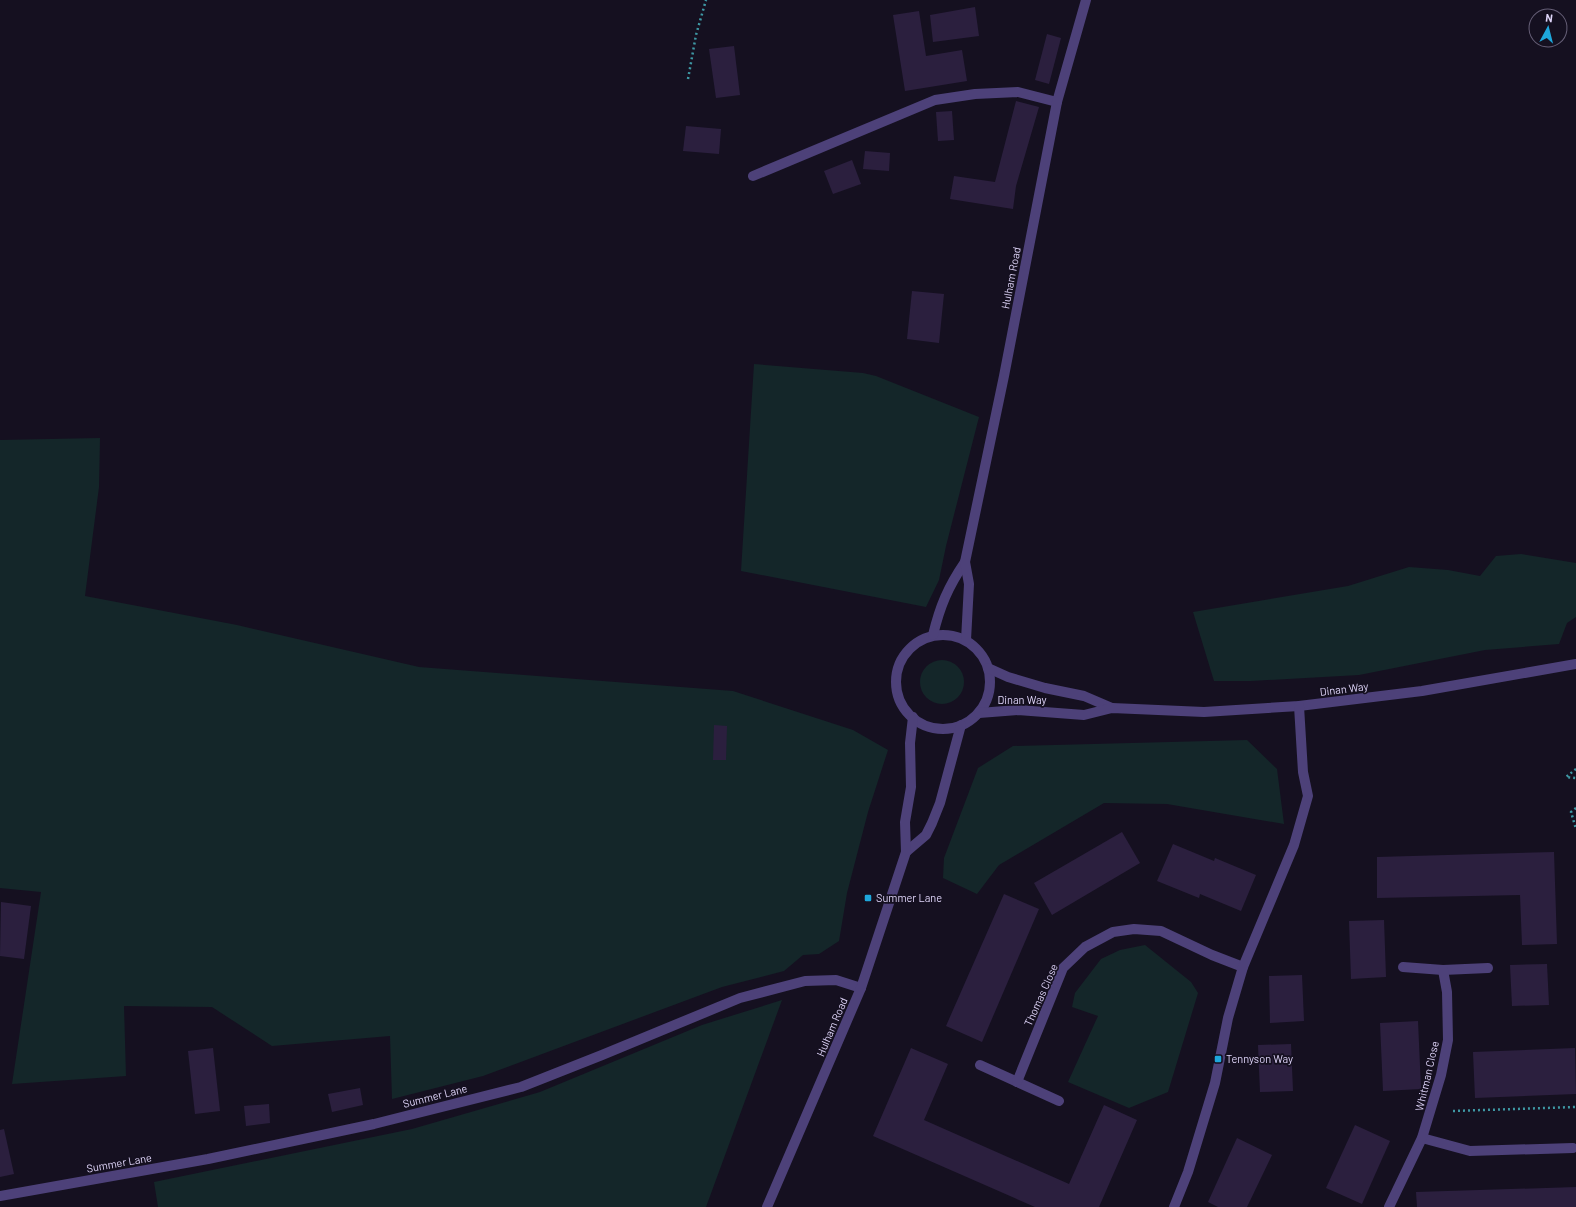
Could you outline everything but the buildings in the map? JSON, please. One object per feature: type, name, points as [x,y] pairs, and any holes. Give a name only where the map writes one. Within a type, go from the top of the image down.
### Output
[{"type":"street","name":"Hulham Road","points":[[966,640],[969,584],[965,562],[1004,376],[1057,102],[1086,0]]},
{"type":"street","points":[[753,176],[935,100],[975,94],[1018,92],[1057,102]]},
{"type":"street","name":"Hulham Road","points":[[933,635],[944,599],[952,581],[965,562]]},
{"type":"street","points":[[933,635],[953,635],[966,640],[971,643],[985,658],[991,676],[989,696],[979,714],[963,725],[944,729],[924,725],[908,714],[898,696],[896,677],[902,658],[915,643],[933,635]]},
{"type":"street","name":"Dinan Way","points":[[979,714],[1018,710],[1084,715],[1112,708],[1204,712],[1299,706],[1422,691],[1576,664]]},
{"type":"street","name":"Dinan Way","points":[[988,668],[1008,677],[1045,688],[1084,696],[1112,708]]},
{"type":"street","points":[[1174,1207],[1188,1172],[1210,1098],[1228,1018],[1243,968],[1294,845],[1308,796],[1303,772],[1299,706]]},
{"type":"street","name":"Hulham Road","points":[[767,1207],[861,988],[906,852],[905,822],[911,787],[910,743],[913,718]]},
{"type":"street","points":[[906,852],[926,835],[932,823],[940,803],[960,725]]},
{"type":"street","name":"Thomas Close","points":[[1017,1082],[1063,968],[1085,947],[1113,932],[1134,929],[1161,931],[1243,968]]},
{"type":"street","points":[[1403,968],[1443,970],[1488,968]]},
{"type":"street","name":"Whitman Close","points":[[1388,1207],[1422,1138],[1441,1075],[1448,1040],[1447,992],[1443,970]]},
{"type":"street","name":"Summer Lane","points":[[0,1196],[208,1159],[374,1124],[521,1087],[740,998],[805,981],[836,980],[861,988]]},
{"type":"street","points":[[980,1065],[1059,1101]]},
{"type":"street","points":[[1422,1138],[1470,1151],[1573,1148]]},
{"type":"path","points":[[688,79],[696,35],[706,0]]},
{"type":"path","points":[[1576,769],[1566,778],[1576,778]]},
{"type":"path","points":[[1576,808],[1571,812],[1576,829]]},
{"type":"path","points":[[1432,1107],[1454,1111],[1576,1107]]},
{"type":"shaded area","points":[[754,364],[863,373],[876,376],[979,417],[946,546],[939,580],[926,607],[741,571]]},
{"type":"shaded area","points":[[100,438],[99,487],[85,596],[237,625],[419,667],[733,691],[853,730],[888,750],[868,812],[847,893],[839,941],[819,954],[803,955],[784,971],[722,987],[483,1076],[392,1099],[390,1036],[272,1046],[212,1007],[124,1006],[126,1076],[12,1084],[41,892],[0,888],[0,440]]},
{"type":"shaded area","points":[[1521,554],[1576,563],[1576,617],[1567,623],[1559,644],[1485,650],[1359,675],[1251,681],[1214,681],[1193,612],[1348,586],[1409,567],[1448,570],[1480,576],[1496,556]]},
{"type":"shaded area","points":[[942,660],[954,664],[960,670],[964,682],[960,694],[954,700],[942,704],[930,700],[924,694],[920,682],[924,670],[930,664]]},
{"type":"shaded area","points":[[1247,740],[1277,769],[1284,824],[1167,804],[1104,803],[999,865],[977,894],[943,878],[944,858],[978,768],[1013,746]]},
{"type":"shaded area","points":[[1145,945],[1191,982],[1198,993],[1168,1092],[1129,1108],[1068,1082],[1098,1016],[1072,1007],[1075,993],[1101,959],[1120,950]]},
{"type":"shaded area","points":[[782,1000],[706,1207],[158,1207],[154,1182],[412,1129],[540,1092],[702,1025]]},
{"type":"place","name":"Summer Lane","points":[[868,898]]},
{"type":"place","name":"Tennyson Way","points":[[1218,1059]]}]
